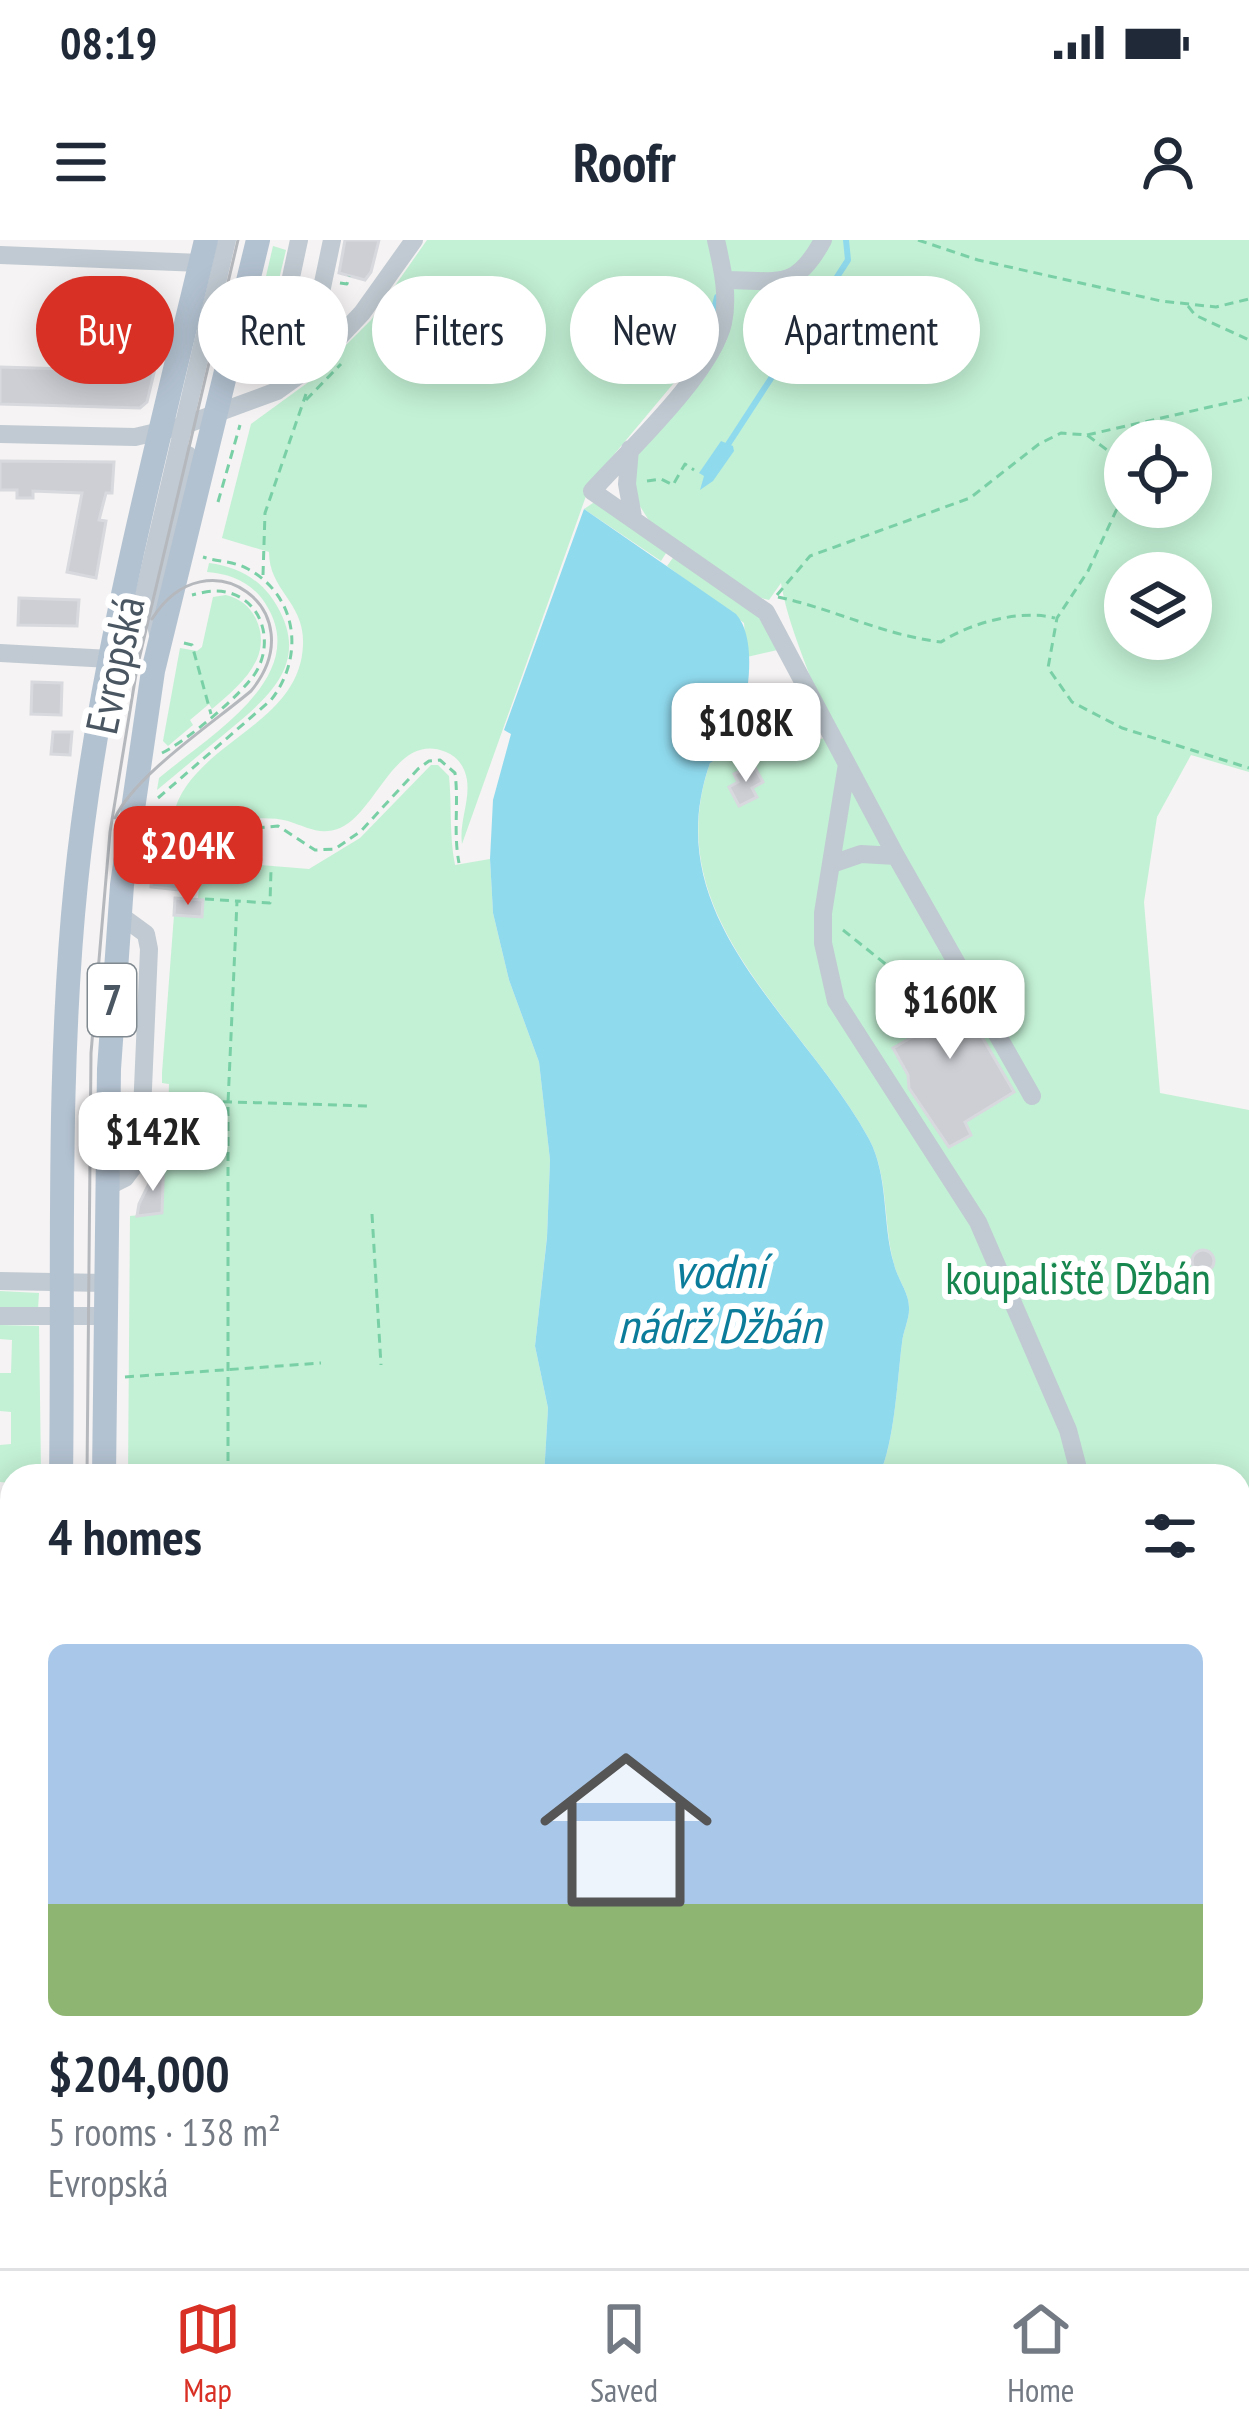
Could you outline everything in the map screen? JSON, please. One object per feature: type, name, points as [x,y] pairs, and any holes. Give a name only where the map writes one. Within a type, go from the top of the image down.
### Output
[{"type":"main road","name":"Evropská","points":[[61,1464],[72,940],[98,730],[110,658],[199,424],[258,240]]},
{"type":"main road","name":"Evropská","points":[[104,1464],[106,1188],[120,915],[144,719],[168,642],[199,424],[203,252]]},
{"type":"street","points":[[199,424],[227,240]]},
{"type":"street","points":[[98,730],[124,675],[199,424],[238,240]]},
{"type":"street","points":[[291,276],[299,240]]},
{"type":"street","points":[[324,276],[332,240]]},
{"type":"street","points":[[348,330],[414,240]]},
{"type":"street","points":[[716,240],[725,280],[723,324],[707,359],[592,491],[766,612],[1032,1096]]},
{"type":"street","points":[[725,280],[784,280],[801,274],[823,240]]},
{"type":"street","points":[[0,255],[203,252]]},
{"type":"street","points":[[0,434],[128,437],[199,424],[293,384]]},
{"type":"street","points":[[630,449],[627,484],[633,517]]},
{"type":"street","points":[[0,653],[110,658]]},
{"type":"street","points":[[803,685],[803,742]]},
{"type":"street","points":[[848,764],[824,913],[823,943],[836,1001],[978,1222],[1068,1430],[1077,1464]]},
{"type":"street","points":[[832,864],[861,854],[896,856]]},
{"type":"street","points":[[106,1188],[125,1178],[140,1158],[143,1101],[148,949],[146,934],[120,915]]},
{"type":"street","points":[[0,1281],[105,1283]]},
{"type":"street","points":[[0,1316],[105,1316]]},
{"type":"path","points":[[919,240],[978,260],[1186,305],[1216,307],[1249,299]]},
{"type":"path","points":[[1186,305],[1195,315],[1249,340]]},
{"type":"path","points":[[264,580],[265,512],[305,384]]},
{"type":"path","points":[[1057,618],[1040,614],[970,624],[941,642],[886,633],[812,604],[776,596],[810,556],[970,498],[1039,444],[1061,433],[1087,435],[1249,398]]},
{"type":"path","points":[[199,424],[214,518]]},
{"type":"path","points":[[1087,435],[1111,453],[1122,470],[1122,498],[1088,571],[1057,618],[1048,668],[1072,702],[1122,728],[1249,768]]},
{"type":"path","points":[[662,479],[673,485],[685,464],[694,470]]},
{"type":"path","points":[[154,802],[264,706],[287,674],[292,630],[279,599],[264,580],[232,562],[202,557]]},
{"type":"path","points":[[165,754],[255,674],[265,649],[255,610],[234,594],[189,595]]},
{"type":"path","points":[[168,642],[192,645],[211,714]]},
{"type":"path","points":[[143,837],[278,826],[315,850],[335,849],[361,831],[418,769],[440,760],[455,772],[454,838],[459,863]]},
{"type":"path","points":[[205,899],[270,903],[272,870]]},
{"type":"path","points":[[228,1464],[228,1102],[237,901]]},
{"type":"path","points":[[824,913],[918,990]]},
{"type":"path","points":[[143,1101],[370,1106]]},
{"type":"path","points":[[372,1214],[381,1365]]},
{"type":"path","points":[[123,1377],[321,1363]]},
{"type":"green space","name":"koupaliště Džbán","points":[[427,240],[1249,240],[1249,772],[1191,755],[1157,817],[1144,902],[1160,1093],[1249,1110],[1249,1464],[883,1464],[909,1311],[891,1249],[880,1169],[869,1139],[841,1094],[744,964],[719,918],[703,870],[699,819],[710,763],[731,751],[730,717],[778,737],[802,741],[828,737],[823,717],[781,583],[769,600],[761,598],[653,527],[633,495],[633,461],[693,384],[719,384],[719,350],[727,340],[729,317],[719,329],[719,276],[570,276],[570,384],[673,384],[591,482],[462,844],[468,788],[465,771],[450,754],[428,749],[400,762],[353,819],[333,830],[265,818],[185,824],[173,816],[183,791],[200,770],[284,696],[297,673],[303,645],[299,618],[275,577],[269,552],[222,538],[251,424],[306,384],[348,384],[348,343],[372,319],[372,384],[546,384],[546,276],[402,276]]},
{"type":"green space","points":[[273,246],[286,250],[280,276],[266,276]]},
{"type":"green space","points":[[596,501],[668,550],[661,561],[584,509]]},
{"type":"green space","points":[[675,555],[758,612],[782,649],[747,657],[744,623],[667,566]]},
{"type":"green space","points":[[209,563],[249,576],[271,597],[286,627],[286,664],[253,709],[157,790],[159,778],[246,705],[275,659],[277,634],[263,600],[242,582],[207,572]]},
{"type":"green space","points":[[226,595],[244,603],[256,619],[261,646],[257,659],[233,691],[190,720],[193,725],[168,746],[163,741],[180,648],[197,651],[202,647],[213,597]]},
{"type":"green space","points":[[431,765],[438,765],[449,776],[455,865],[490,859],[493,913],[509,980],[539,1062],[550,1160],[535,1346],[548,1408],[545,1464],[128,1464],[130,1216],[162,1213],[161,1117],[168,1116],[169,1084],[162,1083],[162,1073],[174,915],[202,916],[203,900],[198,899],[201,860],[309,869],[360,838]]},
{"type":"green space","points":[[0,1291],[39,1293],[38,1310],[0,1309]]},
{"type":"green space","points":[[0,1325],[39,1326],[41,1464],[0,1464],[0,1445],[11,1444],[11,1412],[0,1411],[0,1373],[11,1373],[12,1340],[0,1339]]},
{"type":"water","points":[[721,441],[734,451],[713,481],[700,490],[704,476],[699,473]]},
{"type":"water","name":"vodní nádrž Džbán","points":[[584,509],[736,614],[742,623],[749,674],[743,710],[730,717],[731,751],[710,763],[698,819],[702,871],[719,919],[744,964],[841,1094],[875,1153],[890,1249],[909,1307],[883,1464],[545,1464],[548,1408],[535,1346],[550,1160],[539,1062],[509,980],[493,913],[493,800],[511,734],[504,730]]},
{"type":"building","points":[[345,240],[379,240],[365,280],[339,273]]},
{"type":"building","points":[[0,367],[36,368],[36,384],[151,384],[147,402],[140,408],[0,404]]},
{"type":"building","points":[[0,461],[114,462],[112,493],[106,493],[99,520],[106,521],[96,578],[67,572],[82,493],[33,491],[33,498],[17,498],[17,490],[0,490]]},
{"type":"building","points":[[19,598],[79,600],[77,626],[18,625]]},
{"type":"building","points":[[32,682],[62,683],[61,715],[31,714]]},
{"type":"building","points":[[53,732],[72,732],[70,755],[51,754]]},
{"type":"building","points":[[753,764],[763,782],[752,788],[757,797],[739,806],[729,787],[738,782],[734,774]]},
{"type":"building","points":[[152,866],[181,868],[180,890],[151,887]]},
{"type":"building","points":[[175,898],[203,900],[202,917],[174,915]]},
{"type":"building","points":[[938,961],[1014,1092],[965,1122],[971,1135],[949,1147],[909,1088],[908,1075],[893,1048],[940,1021],[919,999],[923,994],[913,977]]},
{"type":"building","points":[[164,1153],[162,1213],[137,1216],[139,1204]]},
{"type":"building","points":[[1203,1250],[1214,1261],[1203,1272],[1192,1261]]},
{"type":"waterway","points":[[727,446],[848,260],[846,240]]},
{"type":"tram line","points":[[87,1464],[91,1053],[110,832],[137,668],[238,240]]},
{"type":"tram line","points":[[115,818],[156,768],[251,691],[268,661],[271,634],[263,610],[247,592],[225,582],[200,582],[175,594],[152,619]]}]
